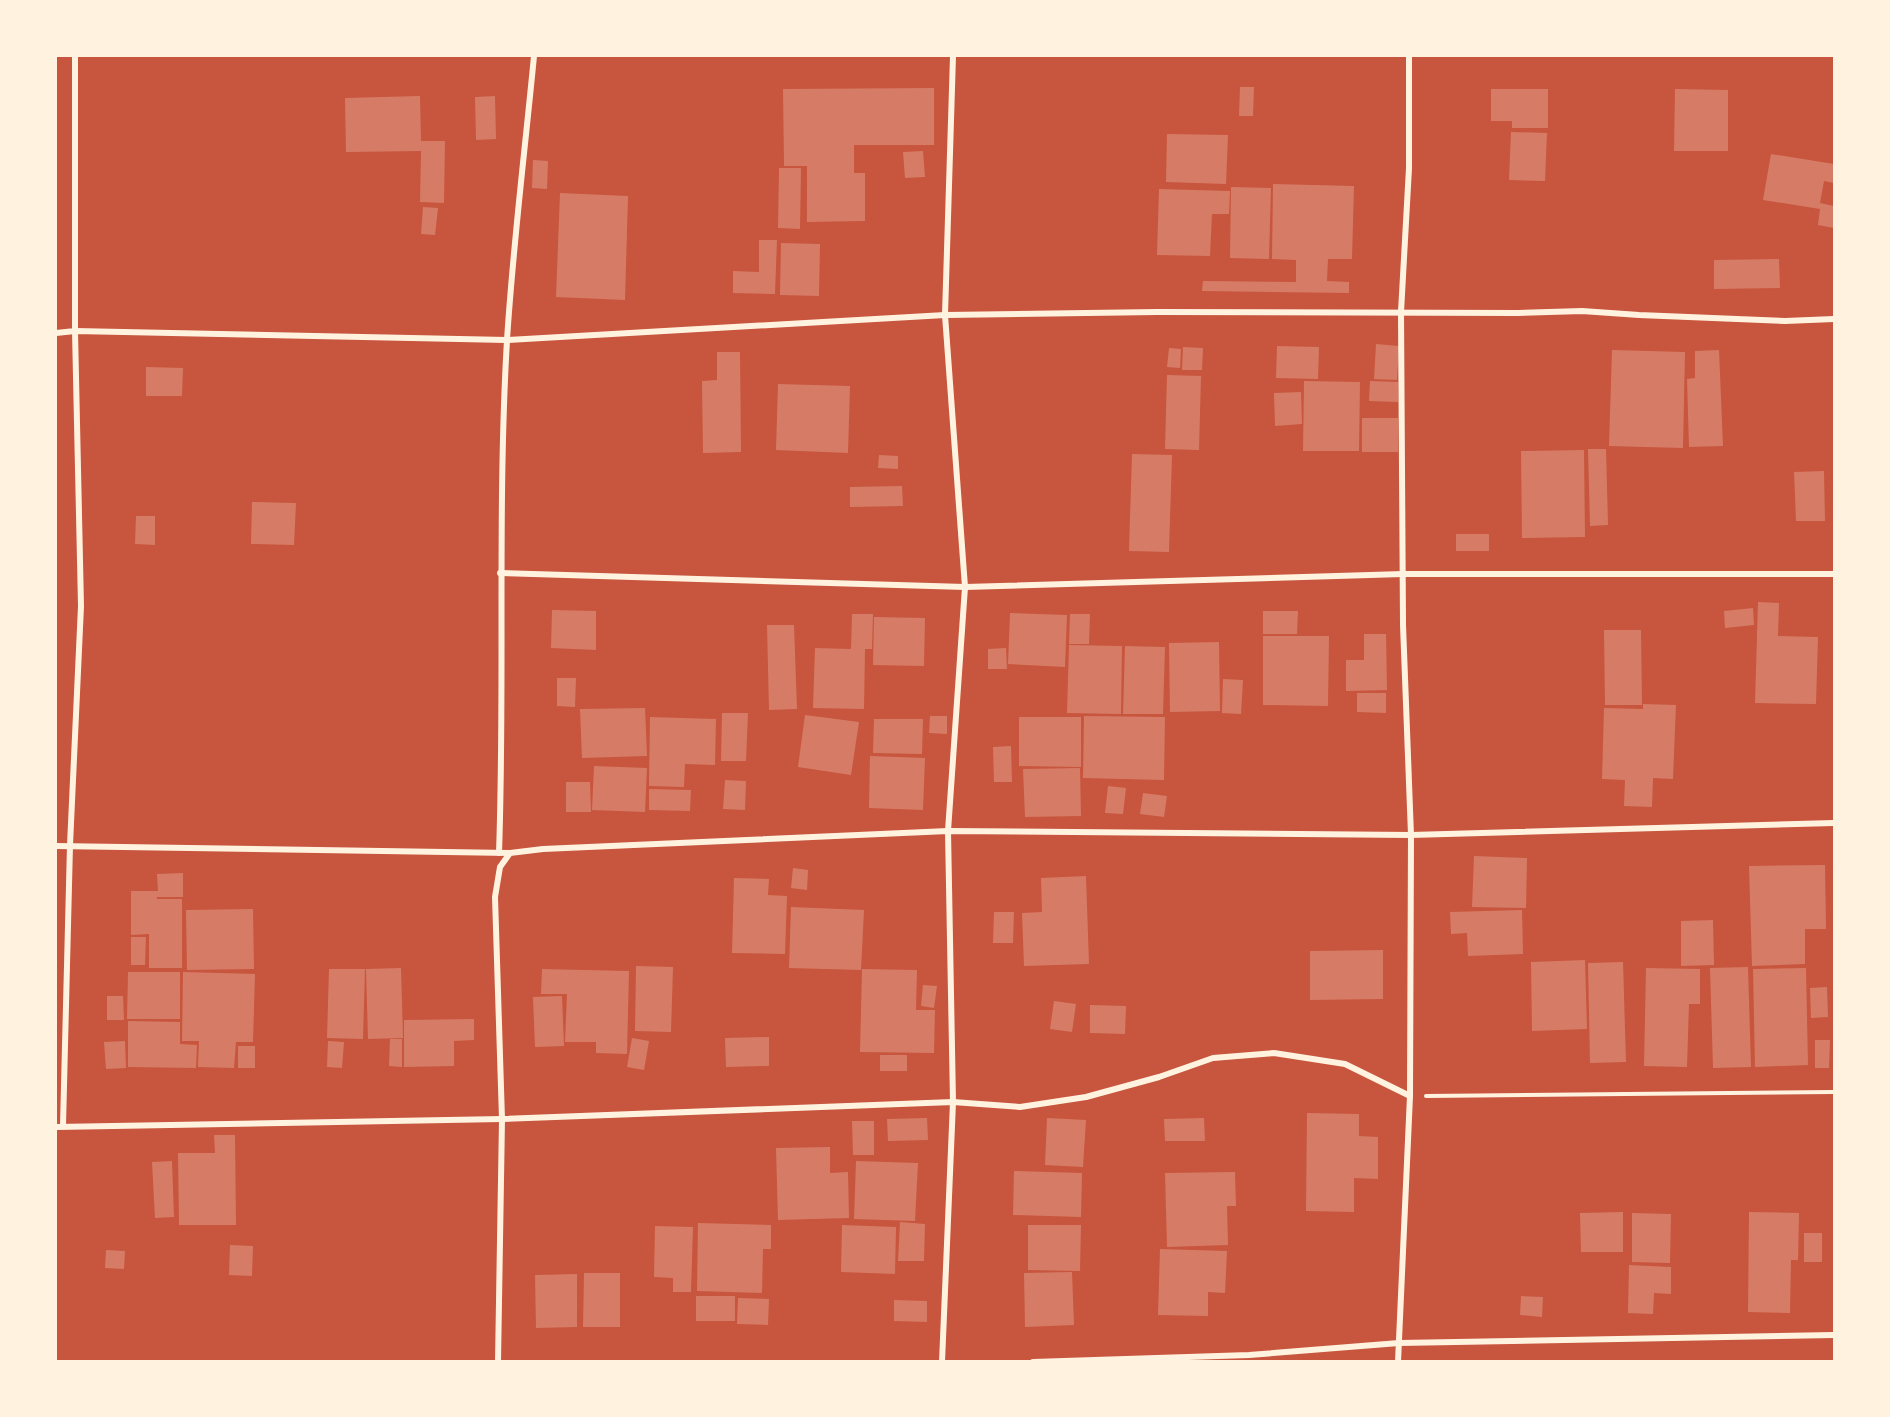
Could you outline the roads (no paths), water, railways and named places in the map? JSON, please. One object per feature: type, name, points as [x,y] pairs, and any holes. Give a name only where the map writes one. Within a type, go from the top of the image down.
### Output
[{"type":"street","points":[[75,56],[75,331],[81,606],[59,1126],[502,1119],[953,1102],[1020,1107],[1086,1097],[1159,1077],[1213,1058],[1274,1053],[1346,1064],[1410,1096]]},
{"type":"street","points":[[499,853],[500,573],[507,340],[534,56]]},
{"type":"street","points":[[942,1362],[953,1102],[948,831],[965,587],[945,315],[953,56]]},
{"type":"street","points":[[1398,1362],[1410,1096],[1411,835],[1404,686],[1401,312],[1409,168],[1409,56]]},
{"type":"street","points":[[56,333],[75,331],[507,340],[945,315],[1157,312],[1518,314],[1582,311],[1785,321],[1834,319]]},
{"type":"street","points":[[500,573],[965,587],[1403,574],[1834,574]]},
{"type":"street","points":[[56,846],[510,853],[543,849],[948,831],[1411,835],[1834,823]]},
{"type":"street","points":[[498,1362],[502,1119],[495,897],[500,867],[510,853]]},
{"type":"street","points":[[1034,1362],[1250,1354],[1399,1343],[1834,1335]]}]
